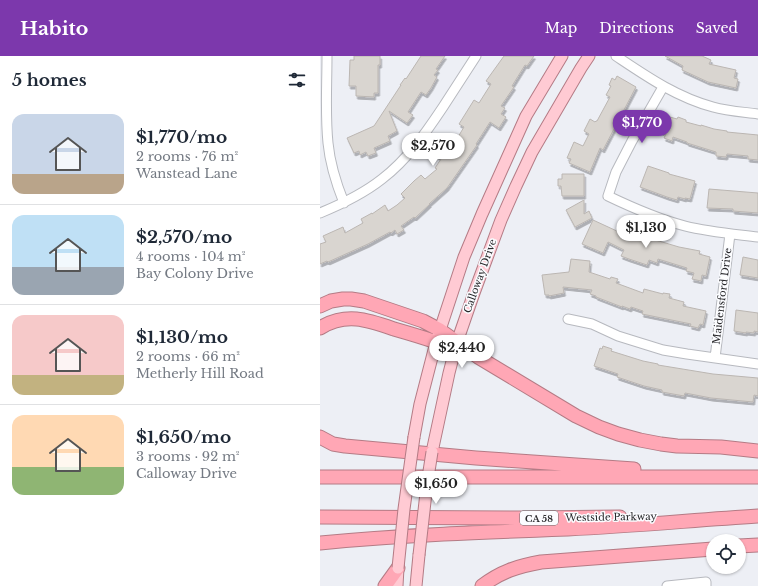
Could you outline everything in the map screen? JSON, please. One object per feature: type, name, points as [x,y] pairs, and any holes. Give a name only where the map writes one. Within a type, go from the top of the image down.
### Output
[{"type":"highway","points":[[320,306],[332,301],[343,299],[364,301],[423,321],[438,336]]},
{"type":"highway","points":[[320,328],[336,320],[360,318],[438,336],[457,342],[478,357],[576,416],[606,429],[640,440],[660,444],[758,451]]},
{"type":"highway","points":[[320,438],[333,444],[345,446],[484,459],[756,477]]},
{"type":"highway","points":[[320,477],[756,477]]},
{"type":"highway","points":[[320,543],[366,538],[569,528],[758,516]]},
{"type":"highway","name":"Westside Parkway","points":[[320,517],[528,518],[758,516]]},
{"type":"highway","points":[[746,546],[758,545]]},
{"type":"highway","points":[[482,586],[502,573],[541,562],[706,550]]},
{"type":"highway","points":[[385,586],[398,568]]},
{"type":"main road","name":"Calloway Drive","points":[[397,586],[407,484],[414,437],[420,404],[438,336],[464,257],[495,184],[526,116],[562,56]]},
{"type":"main road","name":"Calloway Drive","points":[[416,586],[427,484],[435,437],[457,342],[483,267],[516,186],[532,152],[580,68],[589,56]]},
{"type":"street","points":[[327,56],[328,142],[336,183],[344,203]]},
{"type":"street","points":[[320,213],[344,203],[363,192],[382,180],[399,165],[428,130],[476,56]]},
{"type":"street","points":[[616,56],[663,87],[692,100],[730,111],[758,114]]},
{"type":"street","points":[[663,87],[616,172],[608,196],[639,211],[685,226],[730,234],[758,237]]},
{"type":"street","name":"Maidensford Drive","points":[[715,358],[730,234]]},
{"type":"street","points":[[568,319],[592,324],[640,344],[687,354],[758,364]]},
{"type":"street","points":[[667,586],[706,582],[706,586]]},
{"type":"building","points":[[354,56],[380,56],[380,65],[378,65],[378,93],[374,93],[374,97],[356,96],[356,86],[349,86],[350,60],[354,60]]},
{"type":"building","points":[[421,56],[445,56],[436,69],[438,70],[434,75],[437,77],[431,88],[426,95],[421,92],[408,112],[413,115],[407,123],[389,111],[397,131],[388,136],[390,141],[374,148],[376,153],[368,156],[366,152],[360,155],[359,151],[354,153],[347,138],[374,126],[400,85],[405,78],[406,79]]},
{"type":"building","points":[[504,56],[534,56],[527,66],[525,65],[512,86],[514,87],[501,106],[505,108],[501,114],[506,117],[499,128],[490,122],[476,144],[477,145],[447,188],[415,218],[414,217],[401,226],[404,230],[397,234],[395,230],[391,233],[390,232],[368,244],[328,262],[327,261],[320,264],[320,244],[326,242],[323,236],[343,227],[345,233],[363,223],[361,219],[372,214],[385,205],[388,211],[405,198],[401,194],[421,175],[425,179],[437,169],[435,168],[441,159],[437,156],[450,138],[455,142],[464,127],[459,124],[474,100],[479,103],[491,84],[486,81]]},
{"type":"building","points":[[665,56],[702,56],[711,60],[709,64],[736,70],[734,78],[738,79],[736,88],[708,82],[682,70],[683,66]]},
{"type":"building","points":[[617,76],[636,87],[603,150],[600,148],[590,172],[569,163],[571,159],[567,158],[574,142],[583,146],[589,134],[584,131],[590,119],[595,122],[597,121],[610,97],[606,95],[611,86],[609,85],[612,78],[615,80]]},
{"type":"building","points":[[670,117],[677,119],[678,117],[686,120],[686,122],[727,132],[758,135],[758,160],[748,159],[748,156],[727,154],[726,157],[716,156],[716,152],[673,137],[672,141],[664,138],[666,134],[661,132],[666,118],[669,119]]},
{"type":"building","points":[[648,166],[669,174],[695,181],[690,199],[678,197],[677,200],[640,187]]},
{"type":"building","points":[[562,174],[584,174],[584,196],[562,196],[561,186],[558,186],[558,179],[562,179]]},
{"type":"building","points":[[709,189],[758,193],[758,213],[733,211],[733,209],[707,208]]},
{"type":"building","points":[[584,200],[584,214],[589,211],[592,218],[575,227],[566,210]]},
{"type":"building","points":[[593,220],[619,232],[620,229],[641,238],[642,236],[679,247],[700,251],[699,254],[710,257],[706,276],[702,275],[701,281],[692,279],[694,273],[686,271],[687,268],[658,259],[657,263],[649,260],[647,265],[629,259],[621,256],[624,250],[608,242],[603,253],[582,244]]},
{"type":"building","points":[[743,257],[758,260],[758,278],[740,275]]},
{"type":"building","points":[[571,259],[590,261],[589,272],[610,279],[611,277],[618,279],[616,283],[643,293],[644,289],[663,294],[670,294],[669,298],[684,302],[683,306],[706,311],[703,325],[700,324],[698,328],[690,326],[691,324],[642,314],[643,311],[631,307],[630,309],[622,307],[596,297],[590,294],[592,290],[563,287],[564,293],[549,296],[545,295],[542,275],[569,272]]},
{"type":"building","points":[[736,310],[758,313],[758,332],[754,331],[754,333],[746,333],[734,331]]},
{"type":"building","points":[[603,346],[612,349],[611,351],[658,365],[713,374],[758,378],[758,396],[754,395],[753,402],[711,398],[685,393],[684,396],[662,392],[662,390],[617,377],[618,374],[594,366],[600,348],[602,349]]}]
